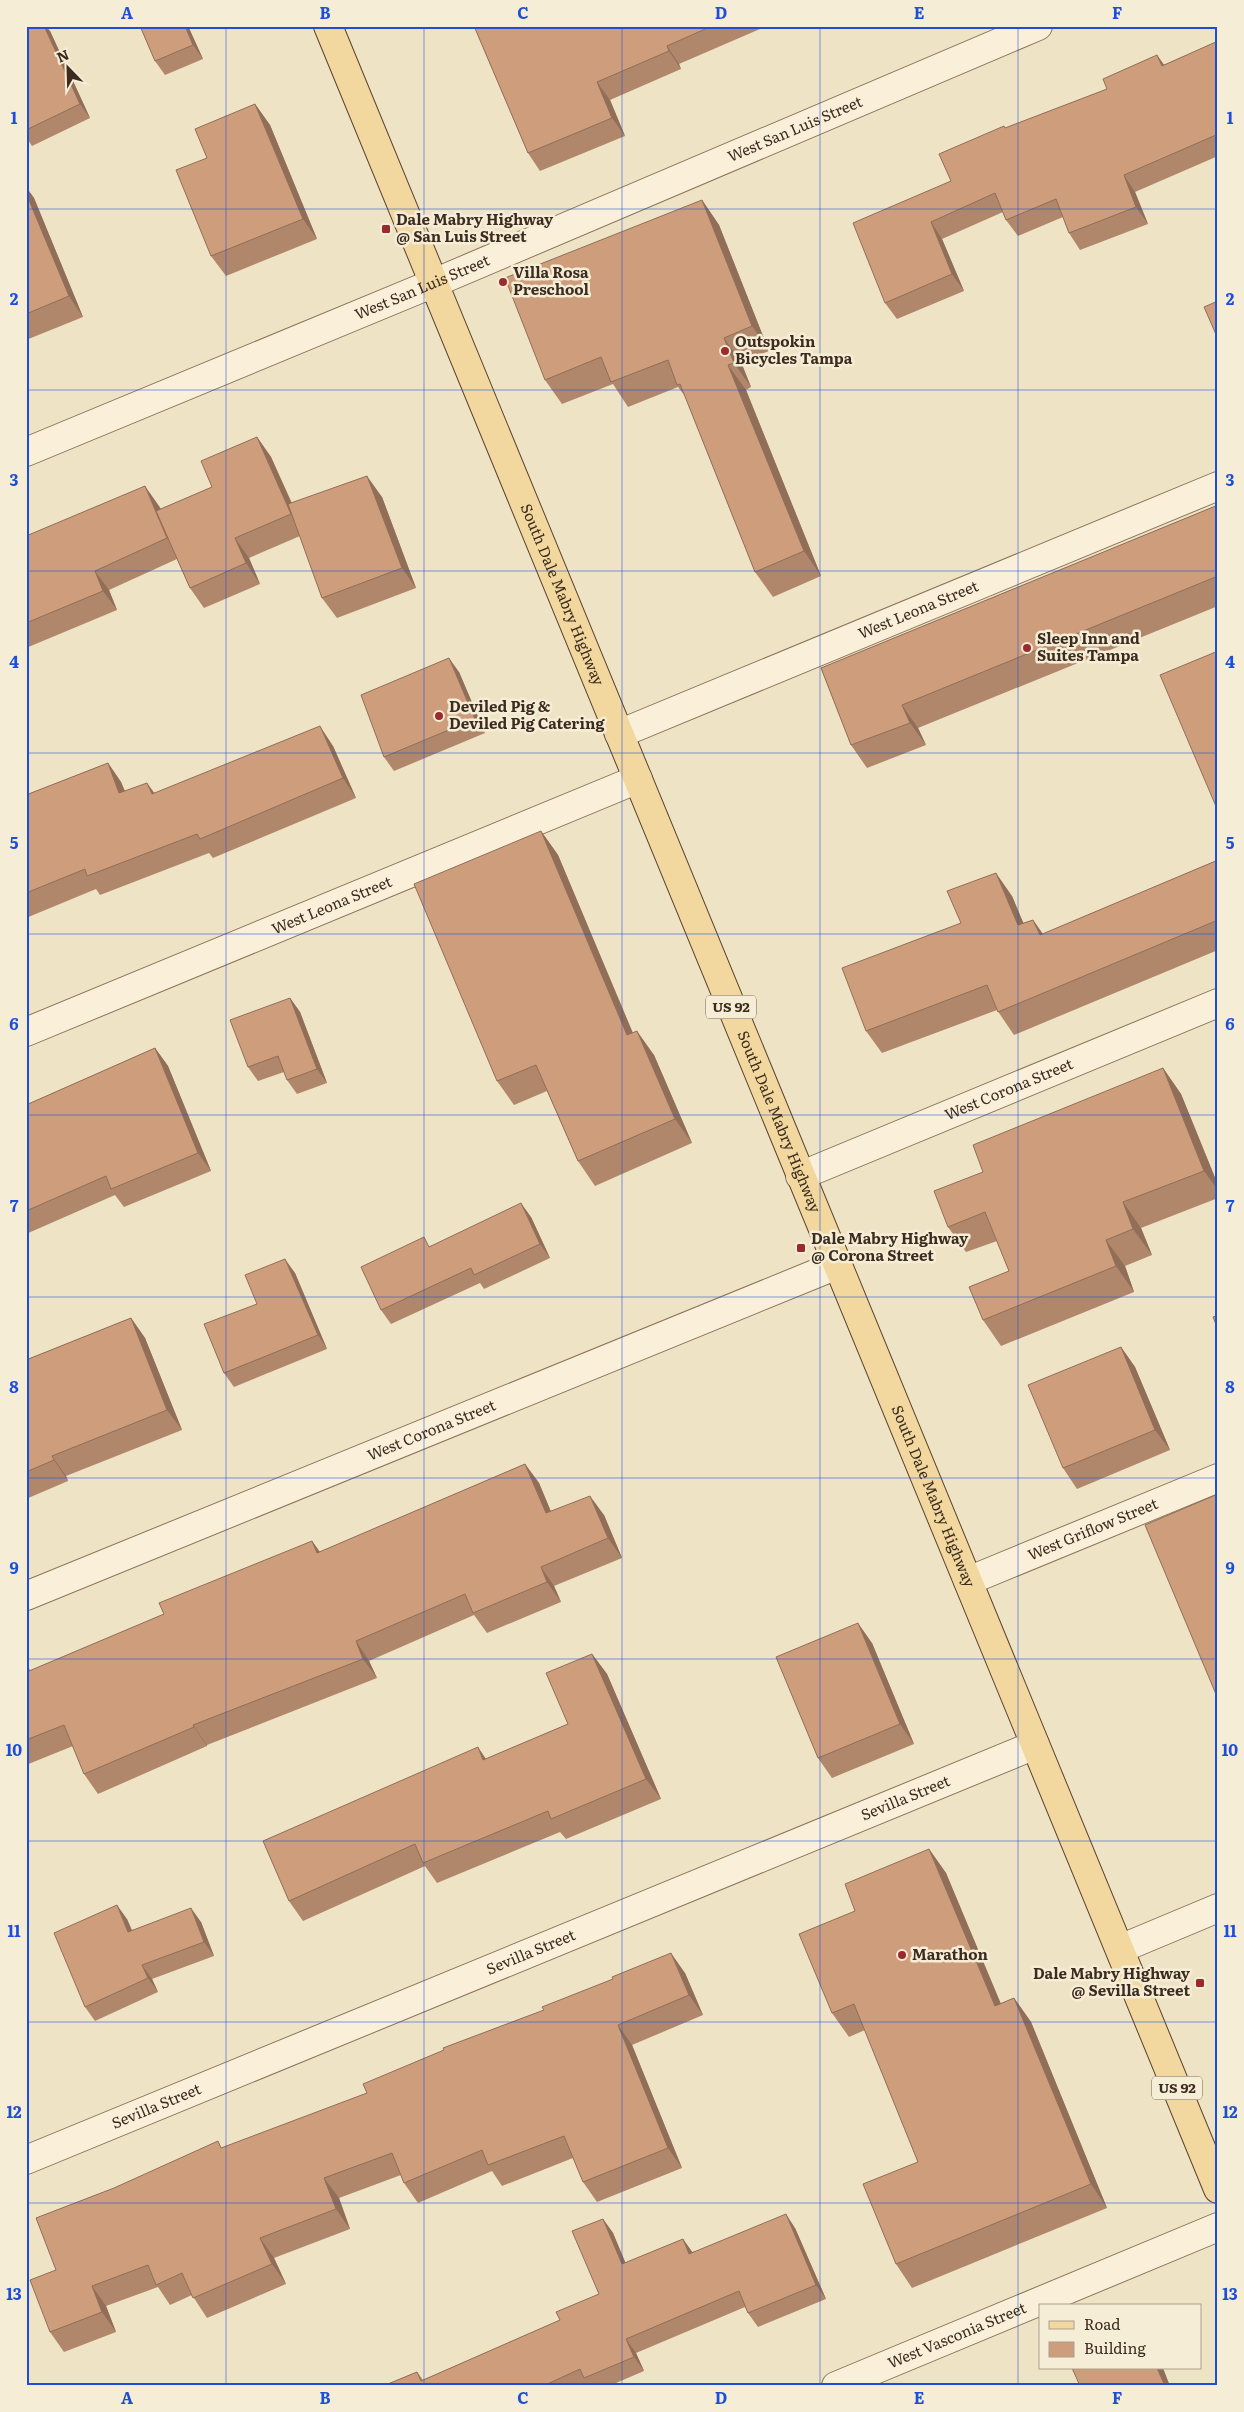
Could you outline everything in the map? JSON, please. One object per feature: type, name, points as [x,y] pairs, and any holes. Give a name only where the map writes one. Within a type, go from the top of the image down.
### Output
[{"type":"main road","name":"South Dale Mabry Highway","points":[[328,26],[1218,2189]]},
{"type":"street","name":"West San Luis Street","points":[[26,452],[434,284],[1038,26]]},
{"type":"street","name":"West Leona Street","points":[[619,734],[1218,486]]},
{"type":"street","name":"West Leona Street","points":[[26,1032],[638,779]]},
{"type":"street","name":"West Corona Street","points":[[800,1176],[1218,1003]]},
{"type":"street","name":"West Corona Street","points":[[26,1596],[837,1265]]},
{"type":"street","name":"West Griflow Street","points":[[968,1580],[1218,1478]]},
{"type":"street","name":"Sevilla Street","points":[[26,2160],[1036,1745]]},
{"type":"street","points":[[1120,1949],[1218,1908]]},
{"type":"street","name":"West Vasconia Street","points":[[836,2386],[1218,2227]]},
{"type":"building","points":[[26,26],[44,26],[80,104],[26,130]]},
{"type":"building","points":[[140,26],[185,26],[193,45],[155,61]]},
{"type":"building","points":[[474,26],[712,26],[667,46],[669,51],[597,82],[612,118],[528,153]]},
{"type":"building","points":[[1218,41],[1218,139],[1216,135],[1124,175],[1136,207],[1069,233],[1056,199],[1006,220],[995,193],[931,222],[952,274],[885,303],[853,223],[951,181],[939,154],[1004,126],[1005,128],[1107,89],[1103,79],[1157,55],[1162,66]]},
{"type":"building","points":[[255,104],[303,219],[211,256],[176,170],[207,158],[195,129]]},
{"type":"building","points":[[26,193],[69,296],[26,314]]},
{"type":"building","points":[[702,200],[752,326],[724,338],[734,363],[728,365],[804,551],[755,572],[680,384],[677,385],[668,360],[611,382],[601,357],[545,380],[505,278]]},
{"type":"building","points":[[1218,301],[1218,339],[1204,307]]},
{"type":"building","points":[[257,437],[291,514],[235,538],[246,563],[190,588],[156,511],[212,487],[201,461]]},
{"type":"building","points":[[367,476],[402,568],[322,598],[288,504]]},
{"type":"building","points":[[145,486],[167,538],[95,571],[103,591],[26,623],[26,536]]},
{"type":"building","points":[[1218,505],[1218,576],[902,705],[910,723],[851,745],[821,668]]},
{"type":"building","points":[[1218,651],[1218,811],[1160,675]]},
{"type":"building","points":[[449,658],[475,719],[384,757],[361,695]]},
{"type":"building","points":[[320,726],[343,778],[200,839],[197,834],[87,876],[85,869],[26,893],[26,795],[108,763],[119,793],[147,783],[152,794]]},
{"type":"building","points":[[541,831],[627,1035],[637,1031],[675,1119],[578,1161],[536,1065],[497,1081],[414,884]]},
{"type":"building","points":[[1218,860],[1218,920],[998,1012],[987,985],[866,1031],[842,968],[961,923],[947,891],[996,873],[1018,925],[1033,920],[1040,935]]},
{"type":"building","points":[[290,998],[317,1069],[287,1080],[278,1056],[248,1067],[230,1020]]},
{"type":"building","points":[[155,1048],[198,1153],[111,1189],[106,1176],[26,1211],[26,1105]]},
{"type":"building","points":[[1163,1068],[1204,1171],[1123,1202],[1133,1229],[1106,1240],[1116,1266],[983,1320],[969,1287],[1009,1271],[985,1212],[948,1227],[934,1191],[983,1172],[973,1145]]},
{"type":"building","points":[[521,1203],[540,1244],[474,1275],[471,1268],[381,1310],[361,1267],[424,1237],[429,1247]]},
{"type":"building","points":[[285,1259],[318,1335],[224,1373],[204,1324],[257,1304],[245,1275]]},
{"type":"building","points":[[1218,1315],[1218,1329],[1213,1317]]},
{"type":"building","points":[[131,1318],[167,1410],[52,1456],[54,1460],[26,1472],[26,1360]]},
{"type":"building","points":[[1121,1347],[1155,1430],[1063,1468],[1028,1385]]},
{"type":"building","points":[[525,1464],[546,1513],[590,1496],[608,1538],[541,1567],[547,1582],[473,1613],[465,1594],[356,1641],[363,1659],[193,1725],[194,1727],[84,1774],[64,1725],[26,1740],[26,1665],[29,1671],[164,1614],[159,1603],[312,1541],[317,1553]]},
{"type":"building","points":[[1218,1494],[1218,1699],[1145,1525]]},
{"type":"building","points":[[858,1623],[900,1724],[818,1758],[776,1657]]},
{"type":"building","points":[[592,1654],[646,1779],[551,1819],[548,1811],[423,1863],[415,1844],[289,1901],[263,1841],[478,1747],[483,1760],[568,1724],[546,1673]]},
{"type":"building","points":[[929,1849],[995,2006],[1014,1998],[1091,2184],[896,2264],[863,2184],[918,2162],[854,2004],[832,2013],[799,1934],[855,1911],[845,1884]]},
{"type":"building","points":[[117,1905],[128,1932],[191,1908],[204,1942],[142,1965],[148,1978],[85,2007],[54,1933]]},
{"type":"building","points":[[671,1953],[689,1995],[618,2025],[668,2148],[583,2182],[564,2136],[488,2165],[482,2150],[404,2183],[392,2153],[324,2178],[336,2209],[260,2238],[272,2264],[193,2298],[182,2273],[156,2285],[148,2265],[92,2286],[102,2312],[50,2332],[30,2280],[56,2270],[36,2218],[114,2188],[218,2141],[221,2148],[367,2093],[363,2084],[444,2050],[443,2048],[544,2010],[542,2007],[613,1979],[612,1977]]},
{"type":"building","points":[[786,2214],[816,2285],[748,2313],[739,2291],[626,2339],[634,2357],[584,2378],[580,2369],[543,2386],[383,2386],[417,2372],[421,2381],[560,2320],[556,2312],[599,2294],[572,2231],[603,2219],[622,2264],[683,2239],[689,2254]]},
{"type":"building","points":[[1073,2370],[1158,2370],[1165,2386],[1080,2386]]},
{"type":"place","name":"Dale Mabry Highway @ San Luis Street","points":[[386,229]]},
{"type":"place","name":"Villa Rosa Preschool","points":[[503,282]]},
{"type":"place","name":"Outspokin Bicycles Tampa","points":[[725,351]]},
{"type":"place","name":"Sleep Inn and Suites Tampa","points":[[1027,648]]},
{"type":"place","name":"Deviled Pig & Deviled Pig Catering","points":[[439,716]]},
{"type":"place","name":"Dale Mabry Highway @ Corona Street","points":[[801,1248]]},
{"type":"place","name":"Marathon","points":[[902,1955]]},
{"type":"place","name":"Dale Mabry Highway @ Sevilla Street","points":[[1200,1983]]}]
